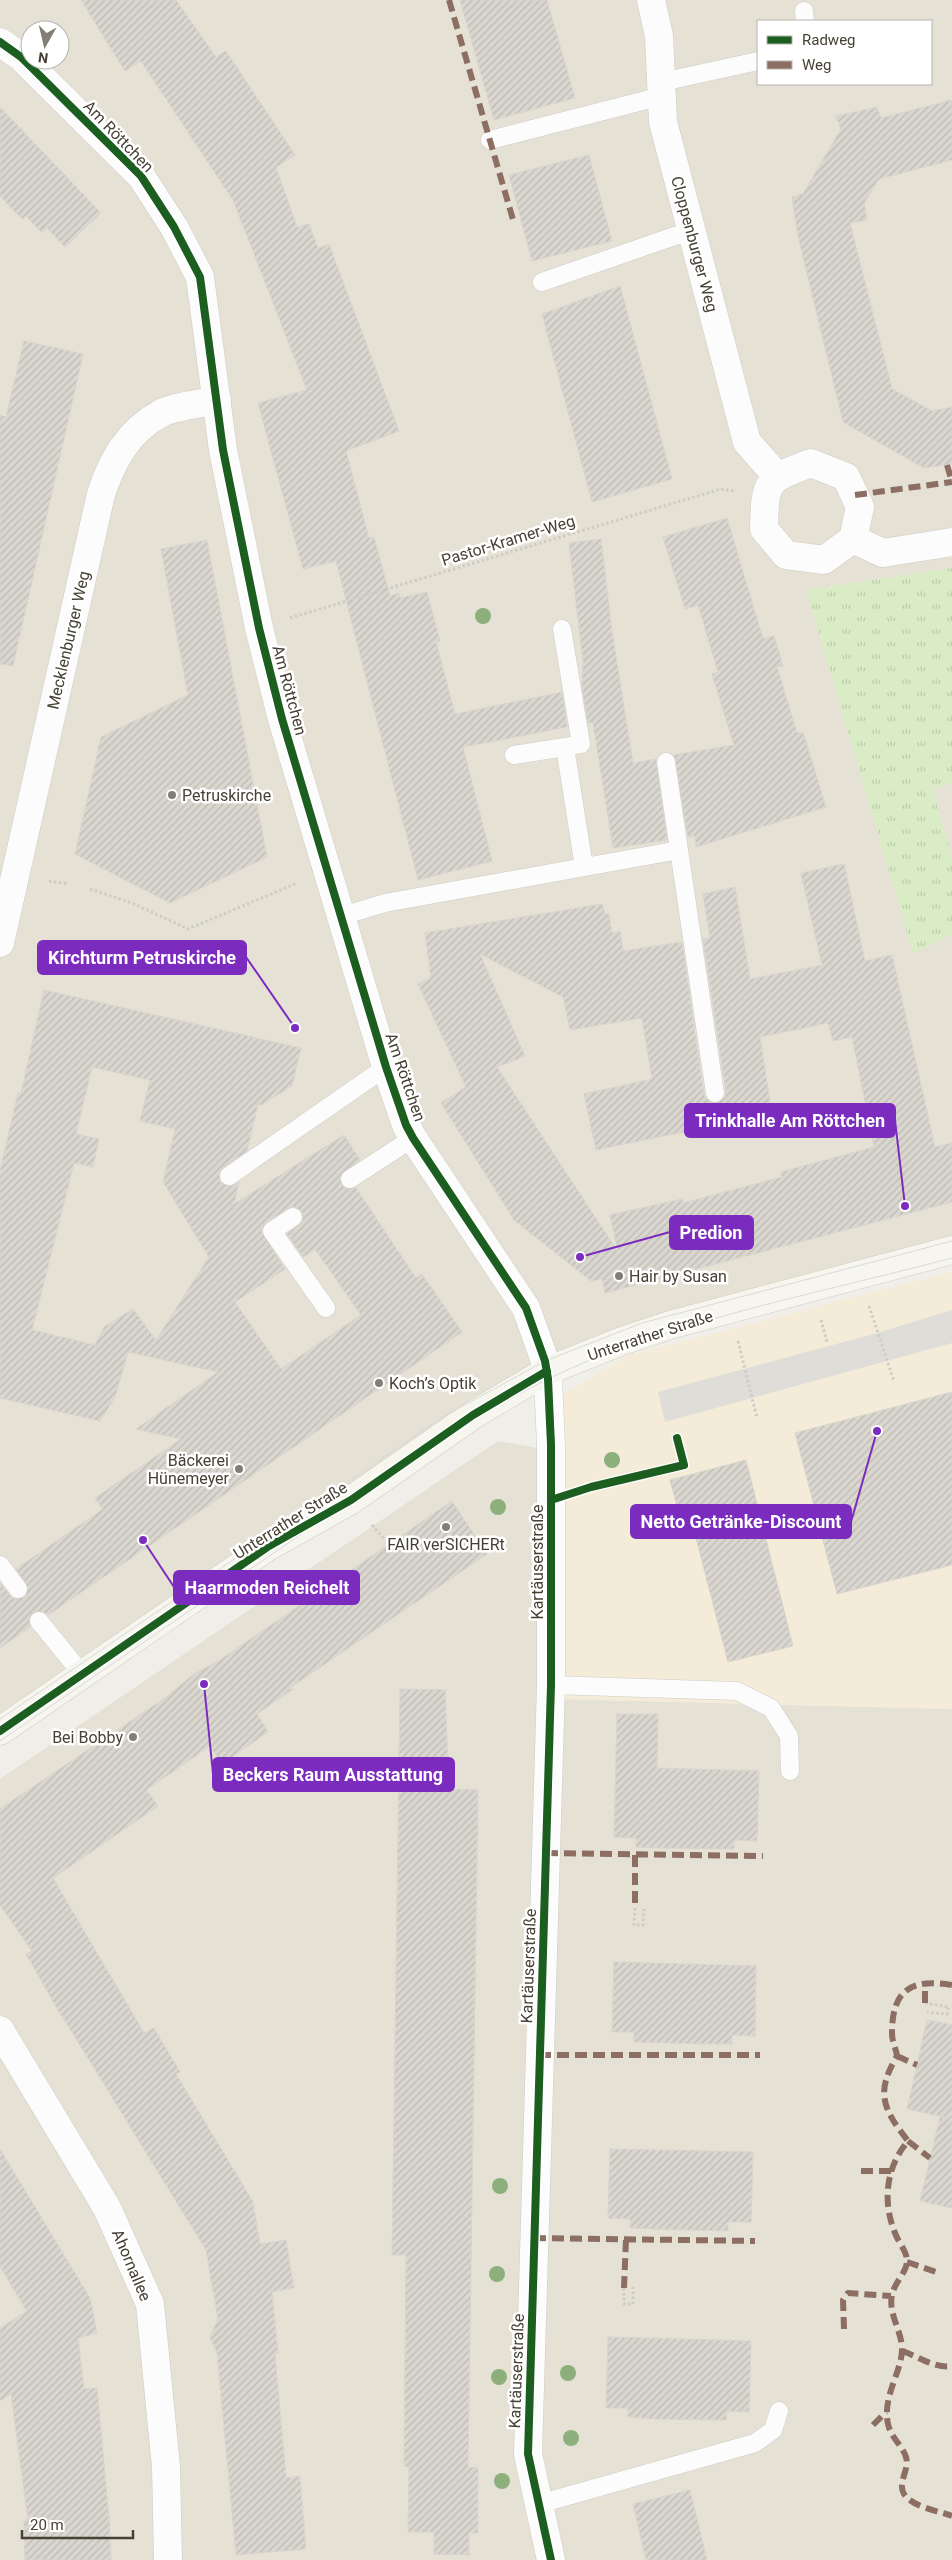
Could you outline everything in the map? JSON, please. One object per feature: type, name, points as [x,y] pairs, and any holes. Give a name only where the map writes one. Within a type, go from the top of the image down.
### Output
[{"type":"main road","name":"Unterrather Straße","points":[[0,1730],[269,1546],[351,1500],[480,1410],[547,1371],[622,1341],[670,1325],[952,1250]]},
{"type":"street","name":"Cloppenburger Weg","points":[[650,0],[660,36],[663,122],[747,442],[771,485]]},
{"type":"street","name":"Am Röttchen","points":[[0,42],[21,58],[141,176],[174,227],[200,277],[223,450],[259,628],[282,718],[386,1067],[406,1126],[526,1308],[547,1371]]},
{"type":"street","name":"Mecklenburger Weg","points":[[0,943],[101,494],[111,464],[129,438],[160,413],[217,400]]},
{"type":"street","points":[[811,463],[846,477],[860,507],[853,540],[824,560],[786,555],[764,529],[771,485],[811,463]]},
{"type":"street","points":[[853,540],[884,552],[952,542]]},
{"type":"street","name":"Kartäuserstraße","points":[[547,1371],[551,1444],[551,1685],[528,2454],[551,2560]]},
{"type":"street","name":"Ahornallee","points":[[0,2030],[107,2208],[150,2304],[166,2467],[168,2560]]},
{"type":"lane","points":[[490,140],[757,61]]},
{"type":"lane","points":[[542,282],[692,230]]},
{"type":"lane","points":[[514,755],[581,744],[562,629]]},
{"type":"lane","points":[[565,747],[584,867]]},
{"type":"lane","points":[[666,762],[715,1093]]},
{"type":"lane","points":[[342,916],[385,903],[679,850]]},
{"type":"lane","points":[[229,1176],[386,1067]]},
{"type":"lane","points":[[350,1179],[413,1138]]},
{"type":"lane","points":[[293,1217],[272,1230],[326,1308]]},
{"type":"lane","points":[[0,1565],[18,1589]]},
{"type":"lane","points":[[39,1621],[82,1674]]},
{"type":"lane","points":[[551,1685],[737,1691],[771,1708],[790,1736],[790,1770]]},
{"type":"lane","points":[[539,2504],[755,2443],[773,2430],[779,2412]]},
{"type":"path","points":[[90,889],[132,903],[188,929],[328,870]]},
{"type":"path","points":[[860,1275],[894,1381]]},
{"type":"path","points":[[730,1310],[757,1418]]},
{"type":"path","points":[[635,1908],[634,1925],[643,1925],[644,1908]]},
{"type":"path","points":[[925,2003],[948,2007],[947,2014],[928,2012]]},
{"type":"path","points":[[624,2288],[624,2304],[633,2304],[633,2287]]},
{"type":"shaded area","points":[[0,0],[952,0],[952,1240],[500,1385],[0,1727]]},
{"type":"shaded area","points":[[952,1272],[952,1709],[560,1699],[555,1399],[629,1355]]},
{"type":"shaded area","points":[[952,1310],[952,1343],[665,1422],[658,1392],[877,1333]]},
{"type":"shaded area","points":[[498,1441],[542,1449],[560,1699],[952,1709],[952,2560],[0,2560],[0,1779]]},
{"type":"green space","points":[[952,568],[952,784],[933,788],[952,860],[952,935],[913,953],[806,590]]},
{"type":"building","points":[[81,0],[176,0],[216,57],[226,51],[295,155],[276,167],[297,227],[309,224],[318,248],[329,244],[399,431],[346,451],[369,538],[374,537],[390,596],[399,593],[400,598],[427,592],[440,641],[436,642],[455,714],[562,692],[567,727],[463,747],[492,861],[418,880],[336,561],[303,569],[258,403],[307,390],[233,200],[141,61],[125,71]]},
{"type":"building","points":[[460,0],[547,0],[575,98],[494,120]]},
{"type":"building","points":[[952,100],[952,160],[879,179],[864,203],[867,220],[850,223],[892,389],[932,411],[952,407],[952,464],[924,468],[843,422],[798,236],[792,197],[803,194],[841,129],[836,116],[877,107],[881,118]]},
{"type":"building","points":[[0,107],[101,213],[65,247],[47,228],[42,233],[26,216],[22,219],[0,196]]},
{"type":"building","points":[[589,155],[612,241],[532,261],[509,175]]},
{"type":"building","points":[[620,286],[672,479],[592,502],[542,314]]},
{"type":"building","points":[[24,341],[83,354],[13,666],[0,664],[0,415],[6,417]]},
{"type":"building","points":[[727,518],[763,639],[774,636],[783,666],[777,667],[797,733],[803,732],[826,807],[696,847],[695,836],[688,837],[674,755],[734,745],[712,674],[718,672],[698,605],[685,609],[663,537]]},
{"type":"building","points":[[601,539],[612,632],[633,763],[656,759],[667,840],[613,848],[593,722],[588,723],[582,687],[583,661],[569,543]]},
{"type":"building","name":"Petruskirche","points":[[207,540],[267,857],[170,903],[75,854],[101,737],[188,695],[161,549]]},
{"type":"building","points":[[844,864],[865,961],[892,955],[935,1147],[952,1143],[952,1202],[605,1293],[602,1279],[591,1281],[514,1220],[441,1103],[466,1087],[418,984],[431,978],[425,933],[602,904],[605,914],[609,914],[612,933],[620,931],[623,951],[682,942],[704,1095],[711,1103],[717,1103],[725,1097],[726,1091],[703,939],[710,938],[703,894],[735,887],[750,979],[822,965],[801,873]],"holes":[[[480,954],[563,997],[570,1030],[642,1018],[652,1079],[584,1094],[596,1150],[717,1125],[718,1131],[773,1121],[760,1037],[828,1023],[833,1041],[852,1037],[874,1147],[781,1172],[782,1177],[683,1203],[682,1199],[610,1215],[618,1252],[497,1067],[525,1056]]]},
{"type":"building","points":[[44,990],[301,1048],[292,1086],[258,1105],[247,1151],[219,1172],[220,1182],[229,1187],[239,1182],[234,1204],[344,1135],[360,1160],[341,1174],[341,1184],[346,1189],[356,1188],[416,1278],[422,1274],[462,1332],[48,1615],[42,1611],[33,1612],[29,1618],[30,1627],[0,1648],[0,1583],[13,1599],[25,1597],[28,1587],[16,1569],[103,1509],[95,1498],[181,1439],[136,1429],[218,1372],[128,1352],[115,1397],[100,1421],[0,1398],[0,1171],[18,1093],[21,1093]],"holes":[[[92,1067],[150,1080],[140,1121],[175,1129],[163,1182],[209,1257],[156,1340],[133,1309],[104,1327],[95,1345],[32,1330],[74,1163],[93,1167],[99,1139],[76,1134]],[[293,1206],[302,1212],[303,1221],[287,1234],[303,1257],[315,1249],[361,1315],[281,1369],[235,1302],[285,1269],[261,1231],[266,1222]]]},
{"type":"building","points":[[952,1392],[952,1565],[837,1594],[795,1433]]},
{"type":"building","points":[[746,1460],[793,1646],[728,1662],[691,1519],[681,1521],[670,1480]]},
{"type":"building","points":[[452,1501],[487,1554],[288,1689],[293,1689],[257,1714],[268,1732],[222,1764],[210,1746],[146,1790],[158,1806],[53,1878],[144,2033],[154,2028],[180,2072],[176,2074],[253,2202],[260,2244],[286,2240],[294,2288],[272,2292],[278,2353],[275,2354],[286,2478],[300,2476],[306,2549],[236,2555],[217,2353],[210,2337],[218,2319],[206,2250],[54,2003],[26,1954],[32,1951],[0,1905],[0,1809],[165,1698],[194,1674],[220,1660]]},
{"type":"building","points":[[400,1689],[445,1690],[449,1789],[478,1790],[468,2467],[478,2468],[478,2533],[469,2533],[469,2555],[434,2554],[434,2532],[408,2532],[409,2467],[404,2466],[406,2255],[392,2255]]},
{"type":"building","points":[[617,1714],[658,1714],[657,1768],[759,1771],[757,1841],[734,1840],[734,1849],[660,1848],[636,1847],[636,1838],[614,1837]]},
{"type":"building","points":[[614,1962],[756,1966],[755,2036],[732,2035],[732,2044],[634,2042],[634,2032],[612,2032]]},
{"type":"building","points":[[927,2020],[952,2025],[952,2208],[920,2201],[940,2117],[949,2118],[907,2109]]},
{"type":"building","points":[[0,2149],[90,2298],[97,2333],[78,2338],[84,2389],[97,2388],[111,2560],[25,2560],[24,2520],[28,2520],[11,2394],[0,2401],[0,2328],[27,2311],[0,2267]]},
{"type":"building","points":[[610,2149],[753,2152],[751,2222],[728,2222],[728,2231],[652,2229],[630,2228],[630,2219],[608,2218]]},
{"type":"building","points":[[608,2337],[751,2341],[749,2412],[727,2411],[726,2420],[655,2419],[628,2417],[628,2408],[606,2408]]},
{"type":"building","points":[[690,2490],[707,2560],[646,2560],[633,2504]]},
{"type":"tram line","points":[[0,1719],[441,1418],[545,1361],[642,1323],[952,1241]]},
{"type":"tram line","points":[[0,1741],[399,1467],[471,1421],[546,1380],[598,1357],[685,1327],[952,1258]]},
{"type":"marked path","points":[[449,0],[514,223]]},
{"type":"marked path","points":[[947,465],[952,482]]},
{"type":"marked path","points":[[855,495],[952,482]]},
{"type":"marked path","points":[[546,1853],[763,1856]]},
{"type":"marked path","points":[[635,1855],[635,1908]]},
{"type":"marked path","points":[[925,1983],[925,2003]]},
{"type":"marked path","points":[[952,1985],[938,1983],[915,1986],[907,1990],[900,1997],[893,2018],[892,2033],[897,2056],[890,2069],[884,2091],[888,2110],[899,2130],[908,2141],[895,2162],[888,2185],[888,2209],[896,2236],[906,2254],[907,2261],[905,2269],[895,2286],[891,2302],[902,2347],[888,2403],[888,2424],[906,2457],[907,2462],[902,2485],[904,2494],[919,2505],[952,2516]]},
{"type":"marked path","points":[[539,2055],[760,2055]]},
{"type":"marked path","points":[[897,2056],[917,2065]]},
{"type":"marked path","points":[[908,2141],[930,2158]]},
{"type":"marked path","points":[[861,2171],[891,2171]]},
{"type":"marked path","points":[[534,2238],[755,2241]]},
{"type":"marked path","points":[[624,2288],[626,2239]]},
{"type":"marked path","points":[[907,2262],[939,2273]]},
{"type":"marked path","points":[[844,2329],[843,2300],[848,2293],[891,2296]]},
{"type":"marked path","points":[[902,2351],[939,2366],[952,2366]]},
{"type":"marked path","points":[[873,2425],[886,2412]]},
{"type":"cycle path","points":[[0,42],[21,57],[141,176],[174,227],[200,277],[223,450],[259,628],[282,719],[386,1067],[406,1125],[413,1138],[526,1308],[545,1361],[548,1379],[551,1445],[551,1685],[528,2454],[551,2560]]},
{"type":"cycle path","points":[[0,1731],[269,1546],[351,1500],[473,1415],[547,1371]]},
{"type":"cycle path","points":[[551,1500],[591,1487],[684,1465],[677,1438]]},
{"type":"place","name":"Petruskirche","points":[[172,795]]},
{"type":"place","name":"Kirchturm Petruskirche","points":[[295,1028]]},
{"type":"place","name":"Trinkhalle Am Röttchen","points":[[905,1206]]},
{"type":"place","name":"Predion","points":[[580,1257]]},
{"type":"place","name":"Hair by Susan","points":[[619,1276]]},
{"type":"place","name":"Koch’s Optik","points":[[379,1383]]},
{"type":"place","name":"Netto Getränke-Discount","points":[[877,1431]]},
{"type":"place","name":"Bäckerei Hünemeyer","points":[[239,1469]]},
{"type":"place","name":"FAIR verSICHERt","points":[[446,1527]]},
{"type":"place","name":"Haarmoden Reichelt","points":[[143,1540]]},
{"type":"place","name":"Beckers Raum Ausstattung","points":[[204,1684]]},
{"type":"place","name":"Bei Bobby","points":[[133,1737]]}]
